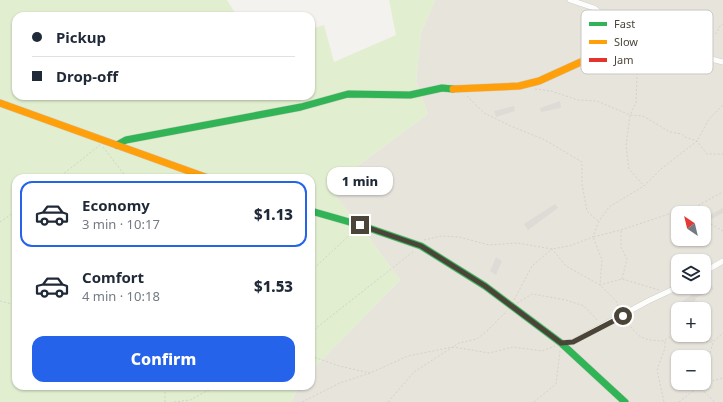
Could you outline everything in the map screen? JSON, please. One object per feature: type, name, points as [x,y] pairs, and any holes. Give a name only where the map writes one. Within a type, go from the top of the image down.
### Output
[{"type":"main road","points":[[117,145],[126,140],[300,107],[348,94],[410,95],[442,88],[461,90],[519,86],[539,81],[581,62]]},
{"type":"main road","points":[[0,103],[197,174]]},
{"type":"main road","points":[[315,212],[360,225],[421,246],[485,286],[561,343],[625,402]]},
{"type":"street","points":[[570,0],[597,10]]},
{"type":"street","points":[[713,59],[723,62]]},
{"type":"street","points":[[711,268],[723,261]]},
{"type":"street","points":[[561,343],[573,342],[648,301],[669,293]]},
{"type":"path","points":[[713,34],[717,33],[719,27],[723,24]]},
{"type":"path","points":[[637,74],[636,103],[630,115],[626,146],[629,169],[644,186]]},
{"type":"path","points":[[532,89],[550,91],[578,100],[597,101],[630,115],[643,116],[670,132],[682,134],[685,138],[697,141],[708,154],[723,154]]},
{"type":"path","points":[[461,90],[484,113],[513,128],[543,139],[582,162],[582,184],[587,211],[599,221]]},
{"type":"path","points":[[600,285],[602,260],[593,237],[599,221],[608,207],[644,186],[661,169],[697,141],[709,119],[723,105]]},
{"type":"path","points":[[63,174],[101,145],[124,174]]},
{"type":"path","points":[[697,206],[723,192]]},
{"type":"path","points":[[315,329],[421,246],[424,240],[441,236],[459,237],[489,245],[517,243],[552,249],[569,246],[593,237],[621,230],[671,213]]},
{"type":"path","points":[[0,222],[12,214]]},
{"type":"path","points":[[711,224],[723,231]]},
{"type":"path","points":[[315,267],[360,225]]},
{"type":"path","points":[[621,230],[621,247],[627,260],[622,279]]},
{"type":"path","points":[[552,249],[566,266],[600,285],[616,300],[623,316],[634,332],[646,340],[665,341],[673,335],[685,336],[692,341],[713,342]]},
{"type":"path","points":[[302,402],[340,383],[370,373],[408,356],[453,347],[477,339],[488,330],[511,306],[532,266],[552,249]]},
{"type":"path","points":[[600,285],[622,279],[669,293]]},
{"type":"path","points":[[511,306],[532,294],[566,300],[584,306],[602,326]]},
{"type":"path","points":[[691,294],[697,302]]},
{"type":"path","points":[[0,301],[12,304]]},
{"type":"path","points":[[711,351],[713,342],[723,333]]},
{"type":"path","points":[[664,402],[658,370],[665,348],[665,341]]},
{"type":"path","points":[[388,402],[414,372],[453,347],[489,353],[513,347],[542,351],[561,343],[556,384],[534,402]]},
{"type":"path","points":[[315,357],[339,366],[370,373]]},
{"type":"path","points":[[711,380],[723,378]]},
{"type":"path","points":[[165,390],[165,402]]},
{"type":"path","points":[[174,402],[190,400],[209,390]]},
{"type":"path","points":[[679,402],[693,390]]},
{"type":"path","points":[[702,390],[715,402]]},
{"type":"shaded area","points":[[435,0],[723,0],[723,402],[291,402],[297,390],[315,390],[315,367],[400,280],[335,195],[356,167],[428,114],[416,81],[421,33]]},
{"type":"green space","points":[[0,0],[227,0],[234,12],[12,12],[12,100],[315,100],[315,28],[324,25],[334,62],[396,35],[389,0],[435,0],[421,33],[416,81],[428,114],[356,167],[335,195],[400,280],[315,367],[315,174],[12,174],[12,390],[297,390],[291,402],[0,402]]},
{"type":"building","points":[[560,101],[561,108],[541,112],[540,108]]},
{"type":"building","points":[[514,106],[515,111],[496,117],[494,111]]},
{"type":"building","points":[[358,177],[367,181],[364,188],[355,184]]},
{"type":"building","points":[[555,204],[558,208],[528,230],[524,224]]},
{"type":"building","points":[[723,208],[723,213],[711,219],[711,214]]},
{"type":"building","points":[[496,257],[502,261],[496,275],[490,271]]},
{"type":"building","points":[[694,294],[704,294],[694,299],[696,302],[682,301]]},
{"type":"traffic: fast","points":[[117,145],[126,140],[301,107],[348,94],[410,95],[442,88],[453,89]]},
{"type":"traffic: fast","points":[[315,212],[360,225],[421,246],[485,286],[561,343],[625,402]]},
{"type":"traffic: slow","points":[[453,89],[519,86],[539,81],[581,62]]},
{"type":"traffic: slow","points":[[0,103],[197,174]]},
{"type":"route","points":[[360,225],[421,246],[485,286],[561,343],[573,342],[623,316]]}]
